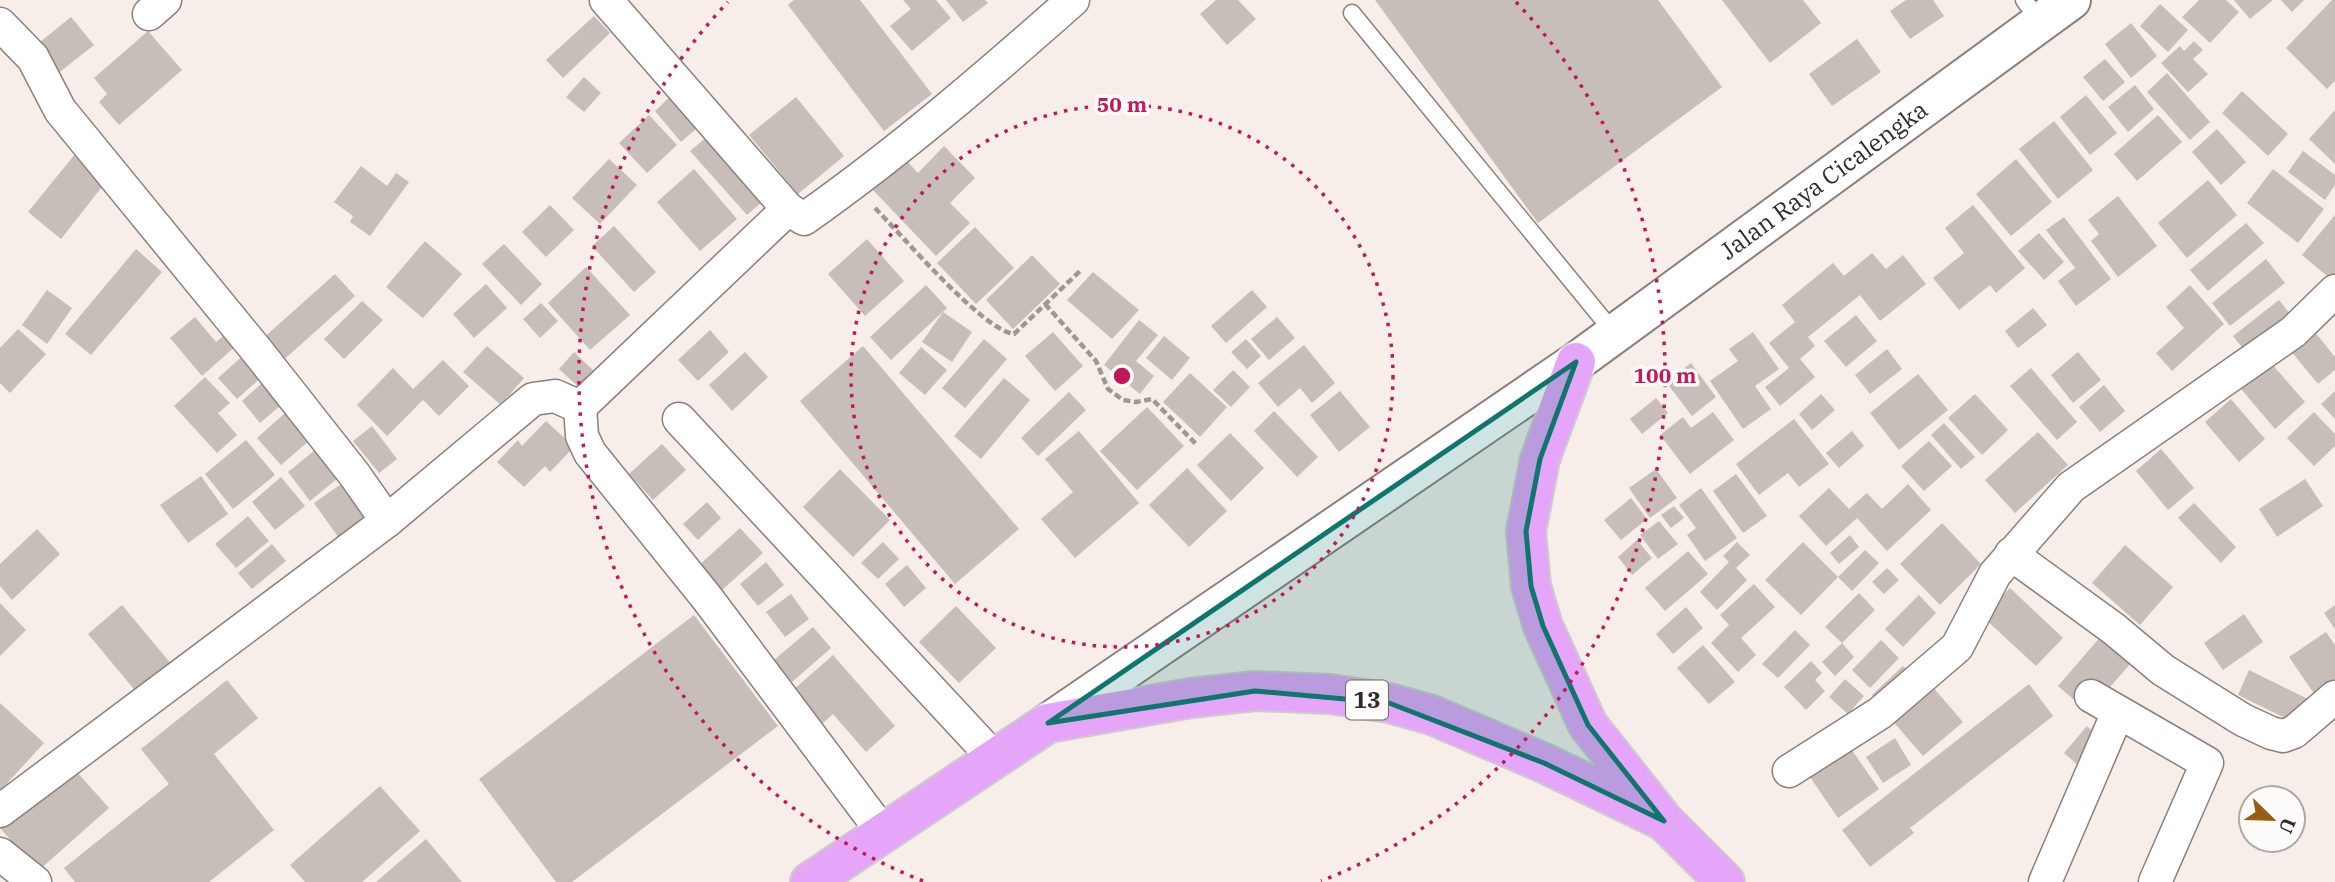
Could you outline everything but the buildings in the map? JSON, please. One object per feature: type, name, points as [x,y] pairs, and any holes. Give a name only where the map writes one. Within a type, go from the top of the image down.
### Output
[{"type":"highway","points":[[1576,362],[1540,459],[1526,531],[1531,586],[1542,626],[1588,725],[1664,821]]},
{"type":"highway","name":"13","points":[[810,882],[1048,723],[1191,698],[1255,691],[1330,694],[1389,703],[1432,715],[1532,757],[1664,821],[1725,882]]},
{"type":"main road","name":"Jalan Raya Cicalengka","points":[[1048,723],[1576,362],[2045,8]]},
{"type":"street","points":[[606,0],[788,209],[804,219],[961,100],[1073,0]]},
{"type":"street","points":[[0,24],[33,58],[60,110],[258,352],[354,474],[387,522]]},
{"type":"street","points":[[580,407],[788,209]]},
{"type":"street","points":[[1789,771],[1866,723],[1957,648],[1995,574],[2071,487],[2292,332],[2335,291]]},
{"type":"street","points":[[0,811],[387,522],[533,399],[555,396],[580,407]]},
{"type":"street","points":[[580,407],[582,436],[590,453],[707,598],[884,834]]},
{"type":"street","points":[[679,419],[995,760]]},
{"type":"street","points":[[2011,554],[2113,629],[2163,670],[2243,720],[2271,733],[2283,736],[2294,732],[2335,696]]},
{"type":"street","points":[[2045,882],[2104,704],[2207,763],[2155,882]]},
{"type":"street","points":[[0,855],[35,882]]},
{"type":"lane","points":[[1352,13],[1615,334]]},
{"type":"path","points":[[852,184],[982,318],[1003,333],[1014,334],[1083,269]]},
{"type":"path","points":[[1045,304],[1096,361],[1108,389],[1123,400],[1155,401],[1197,445]]},
{"type":"highlighted area","points":[[1576,362],[1540,459],[1526,531],[1531,586],[1543,626],[1588,725],[1664,821],[1544,763],[1389,703],[1255,691],[1048,723]]}]
